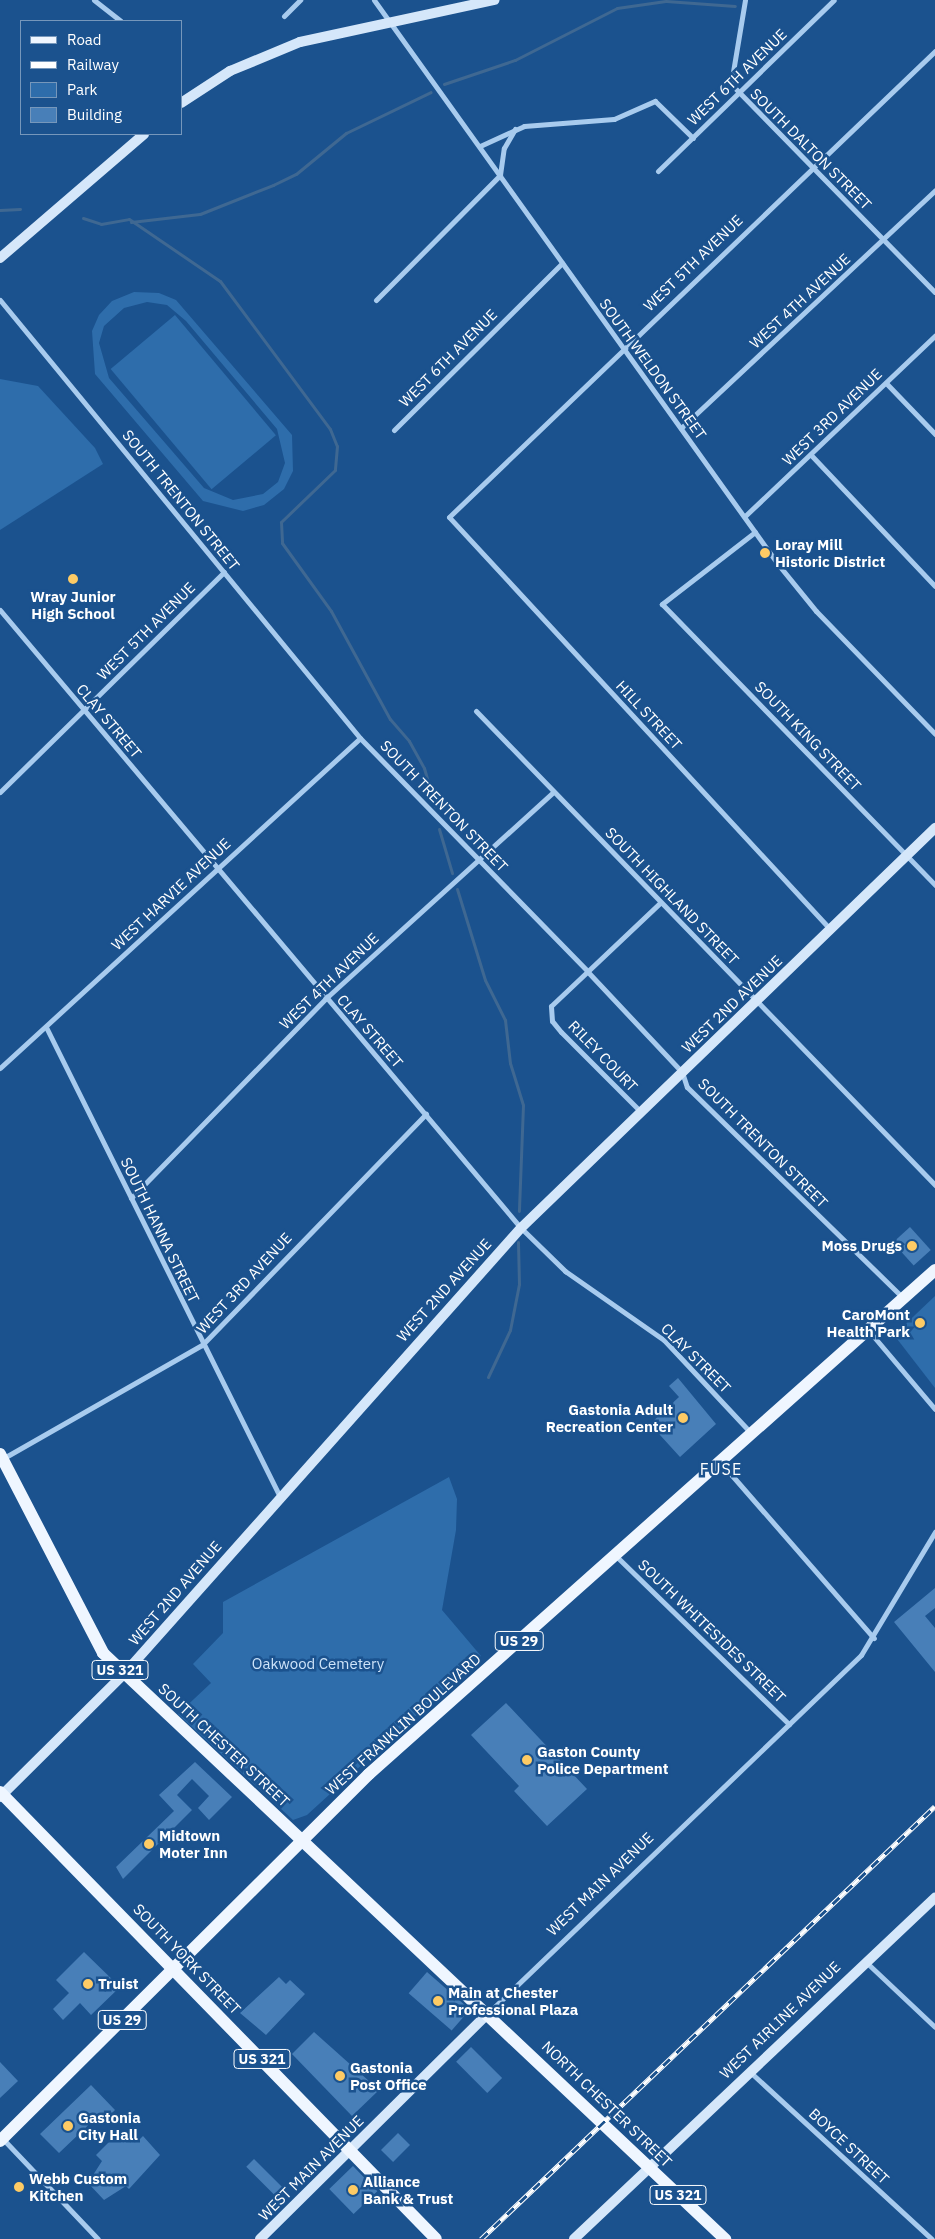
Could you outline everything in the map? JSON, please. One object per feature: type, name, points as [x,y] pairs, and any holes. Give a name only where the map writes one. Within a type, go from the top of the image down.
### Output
[{"type":"main road","name":"WEST FRANKLIN BOULEVARD","points":[[1,2138],[421,1726],[722,1464],[935,1270]]},
{"type":"main road","name":"SOUTH CHESTER STREET","points":[[1,1458],[92,1639],[124,1674],[488,2013]]},
{"type":"main road","name":"SOUTH YORK STREET","points":[[1,1794],[174,1968],[350,2150]]},
{"type":"main road","name":"NORTH CHESTER STREET","points":[[488,2013],[726,2239]]},
{"type":"main road","name":"US 321","points":[[350,2150],[436,2239]]},
{"type":"street","points":[[94,0],[120,20]]},
{"type":"street","points":[[284,16],[300,0]]},
{"type":"street","name":"SOUTH WELDON STREET","points":[[374,0],[755,532],[816,611],[935,734]]},
{"type":"street","points":[[183,99],[230,71],[278,50],[389,21],[495,0]]},
{"type":"street","name":"SOUTH DALTON STREET","points":[[744,0],[729,75],[739,93],[935,292]]},
{"type":"street","name":"WEST 6TH AVENUE","points":[[658,171],[834,0]]},
{"type":"street","name":"WEST 5TH AVENUE","points":[[449,517],[622,348],[935,51]]},
{"type":"street","points":[[480,146],[516,128],[614,119],[655,101],[693,138]]},
{"type":"street","points":[[376,300],[500,175],[504,148],[516,128]]},
{"type":"street","points":[[0,258],[143,135]]},
{"type":"street","name":"WEST 4TH AVENUE","points":[[681,428],[935,190]]},
{"type":"street","name":"WEST 6TH AVENUE","points":[[394,430],[562,263]]},
{"type":"street","name":"SOUTH TRENTON STREET","points":[[0,300],[360,738],[588,971],[682,1072],[687,1086],[904,1298]]},
{"type":"street","name":"WEST 3RD AVENUE","points":[[745,516],[935,336]]},
{"type":"street","points":[[886,383],[935,434]]},
{"type":"street","points":[[811,455],[935,586]]},
{"type":"street","name":"HILL STREET","points":[[449,517],[830,929]]},
{"type":"street","name":"SOUTH KING STREET","points":[[755,532],[662,604],[935,885]]},
{"type":"street","name":"WEST 5TH AVENUE","points":[[0,792],[224,572]]},
{"type":"street","name":"CLAY STREET","points":[[0,610],[521,1228],[565,1271],[664,1340],[753,1436]]},
{"type":"street","name":"SOUTH HIGHLAND STREET","points":[[476,711],[660,903],[935,1184]]},
{"type":"street","name":"WEST HARVIE AVENUE","points":[[0,1068],[360,738]]},
{"type":"street","name":"WEST 4TH AVENUE","points":[[131,1198],[326,999],[553,792]]},
{"type":"street","name":"WEST 2ND AVENUE","points":[[1,1794],[124,1674],[521,1228],[935,828]]},
{"type":"street","points":[[588,971],[660,903]]},
{"type":"street","name":"RILEY COURT","points":[[588,971],[552,1006],[552,1021],[641,1112]]},
{"type":"street","name":"SOUTH HANNA STREET","points":[[46,1027],[202,1346],[280,1498]]},
{"type":"street","name":"WEST 3RD AVENUE","points":[[1,1458],[202,1346],[426,1114]]},
{"type":"street","points":[[869,1330],[935,1409]]},
{"type":"street","points":[[722,1464],[874,1638]]},
{"type":"street","name":"WEST MAIN AVENUE","points":[[260,2239],[488,2013],[789,1724],[874,1638],[935,1532]]},
{"type":"street","name":"SOUTH WHITESIDES STREET","points":[[618,1556],[789,1724]]},
{"type":"street","name":"WEST AIRLINE AVENUE","points":[[574,2239],[864,1961],[935,1898]]},
{"type":"street","points":[[864,1961],[935,2027]]},
{"type":"street","name":"BOYCE STREET","points":[[749,2070],[932,2239]]},
{"type":"street","points":[[1,2138],[98,2239]]},
{"type":"green space","points":[[134,292],[159,293],[176,300],[292,435],[293,471],[284,489],[264,505],[243,511],[203,501],[95,374],[92,331],[99,315],[112,301]],"holes":[[[147,302],[167,305],[186,321],[277,429],[285,463],[278,482],[263,494],[233,500],[204,488],[109,378],[99,343],[104,326],[124,308]]]},
{"type":"green space","points":[[175,315],[276,435],[212,489],[111,369]]},
{"type":"green space","points":[[0,379],[38,386],[95,448],[103,464],[0,530]]},
{"type":"green space","name":"CaroMont Health Park","points":[[935,1296],[935,1388],[894,1335]]},
{"type":"green space","name":"Oakwood Cemetery","points":[[449,1477],[457,1499],[456,1530],[442,1610],[481,1656],[307,1815],[293,1820],[178,1714],[211,1683],[193,1664],[223,1633],[223,1602]]},
{"type":"building","name":"Moss Drugs","points":[[910,1227],[931,1250],[914,1265],[893,1242]]},
{"type":"building","name":"Gastonia Adult Recreation Center","points":[[678,1378],[716,1424],[680,1457],[650,1424],[679,1397],[669,1386]]},
{"type":"building","points":[[935,1588],[935,1608],[925,1616],[935,1628],[935,1672],[894,1622]]},
{"type":"building","name":"Gaston County Police Department","points":[[506,1703],[587,1789],[547,1826],[514,1791],[519,1786],[471,1735]]},
{"type":"building","name":"Midtown Moter Inn","points":[[195,1762],[232,1797],[209,1820],[198,1808],[209,1796],[192,1779],[177,1795],[192,1810],[123,1879],[116,1867],[174,1811],[159,1795]]},
{"type":"building","name":"Truist","points":[[84,1952],[120,1987],[91,2015],[80,2003],[63,2020],[53,2009],[69,1993],[56,1980]]},
{"type":"building","name":"Main at Chester Professional Plaza","points":[[427,1972],[470,2009],[452,2031],[409,1993]]},
{"type":"building","points":[[279,1977],[286,1984],[290,1980],[305,1994],[266,2035],[240,2013]]},
{"type":"building","name":"Gastonia Post Office","points":[[314,2032],[379,2090],[352,2116],[292,2054]]},
{"type":"building","points":[[471,2047],[502,2078],[487,2093],[456,2062]]},
{"type":"building","points":[[0,2062],[18,2081],[0,2098]]},
{"type":"building","name":"Gastonia City Hall","points":[[91,2085],[115,2110],[107,2118],[101,2113],[59,2153],[40,2134]]},
{"type":"building","points":[[120,2131],[129,2138],[134,2134],[139,2140],[143,2136],[160,2155],[129,2189],[126,2186],[104,2200],[88,2183],[102,2161],[96,2155]]},
{"type":"building","points":[[398,2133],[410,2145],[393,2162],[381,2150]]},
{"type":"building","points":[[254,2159],[286,2191],[278,2199],[246,2167]]},
{"type":"building","name":"Alliance Bank & Trust","points":[[353,2166],[377,2191],[354,2214],[329,2189]]},
{"type":"waterway","points":[[444,84],[515,60],[617,8],[666,1],[735,6]]},
{"type":"waterway","points":[[131,222],[200,214],[273,185],[296,174],[346,133],[431,92]]},
{"type":"waterway","points":[[0,210],[20,209]]},
{"type":"waterway","points":[[83,218],[101,224],[129,219],[220,281],[330,429],[337,446],[335,470],[281,522],[282,543],[331,611],[390,719],[409,741],[424,768],[435,806]]},
{"type":"waterway","points":[[439,829],[452,873]]},
{"type":"waterway","points":[[457,889],[485,980],[505,1020],[510,1063],[523,1105],[519,1211]]},
{"type":"waterway","points":[[488,1377],[510,1330],[519,1284],[518,1242]]},
{"type":"railway","points":[[481,2239],[935,1806]]},
{"type":"place","name":"Loray Mill Historic District","points":[[765,553]]},
{"type":"place","name":"Wray Junior High School","points":[[73,579]]},
{"type":"place","name":"Moss Drugs","points":[[912,1246]]},
{"type":"place","name":"CaroMont Health Park","points":[[920,1323]]},
{"type":"place","name":"Gastonia Adult Recreation Center","points":[[683,1418]]},
{"type":"place","name":"Gaston County Police Department","points":[[527,1760]]},
{"type":"place","name":"Midtown Moter Inn","points":[[149,1844]]},
{"type":"place","name":"Truist","points":[[88,1984]]},
{"type":"place","name":"Main at Chester Professional Plaza","points":[[438,2001]]},
{"type":"place","name":"Gastonia Post Office","points":[[340,2076]]},
{"type":"place","name":"Gastonia City Hall","points":[[68,2126]]},
{"type":"place","name":"Webb Custom Kitchen","points":[[19,2187]]},
{"type":"place","name":"Alliance Bank & Trust","points":[[353,2190]]},
{"type":"district","name":"FUSE","points":[[721,1469]]}]
